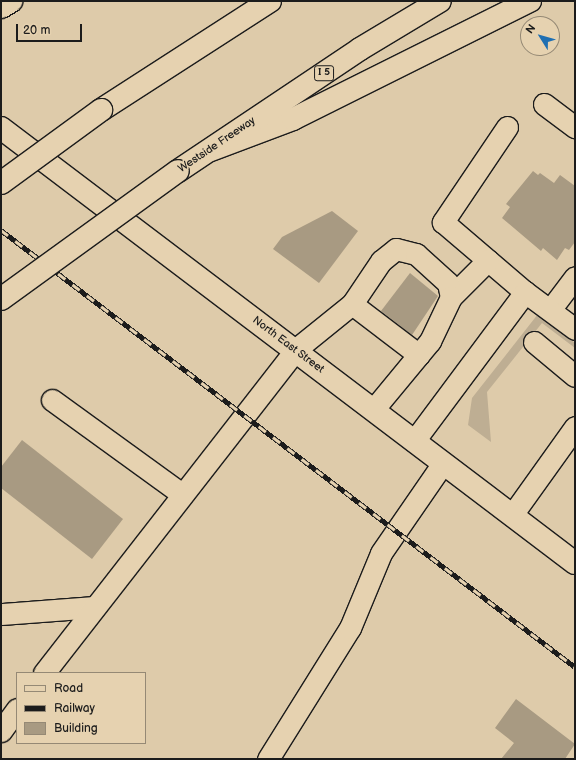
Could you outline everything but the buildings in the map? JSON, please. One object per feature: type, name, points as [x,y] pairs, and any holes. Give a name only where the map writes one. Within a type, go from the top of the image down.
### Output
[{"type":"main road","points":[[1,183],[101,110],[270,1]]},
{"type":"main road","name":"Westside Freeway","points":[[1,299],[178,171],[360,48],[440,1]]},
{"type":"main road","points":[[211,150],[292,119],[530,1]]},
{"type":"main road","name":"North East Street","points":[[1,128],[575,563]]},
{"type":"lane","points":[[1,7],[11,1]]},
{"type":"lane","points":[[544,104],[575,127]]},
{"type":"lane","points":[[507,127],[443,222],[525,292],[575,329]]},
{"type":"lane","points":[[45,672],[295,350],[352,304],[381,261],[396,249],[416,254],[448,283],[451,297]]},
{"type":"lane","points":[[373,410],[430,341],[451,297],[488,260]]},
{"type":"lane","points":[[550,310],[575,277]]},
{"type":"lane","points":[[414,441],[525,292]]},
{"type":"lane","points":[[352,304],[419,355]]},
{"type":"lane","points":[[534,342],[575,376]]},
{"type":"lane","points":[[52,400],[182,494]]},
{"type":"lane","points":[[512,515],[575,427]]},
{"type":"lane","points":[[268,759],[350,628],[381,553],[443,463]]},
{"type":"lane","points":[[1,614],[94,607]]},
{"type":"lane","points":[[1,730],[16,710]]},
{"type":"shaded area","points":[[538,314],[575,343],[575,348],[542,323],[487,392],[491,442],[468,425],[472,398]]},
{"type":"railway","points":[[1,230],[575,667]]}]
